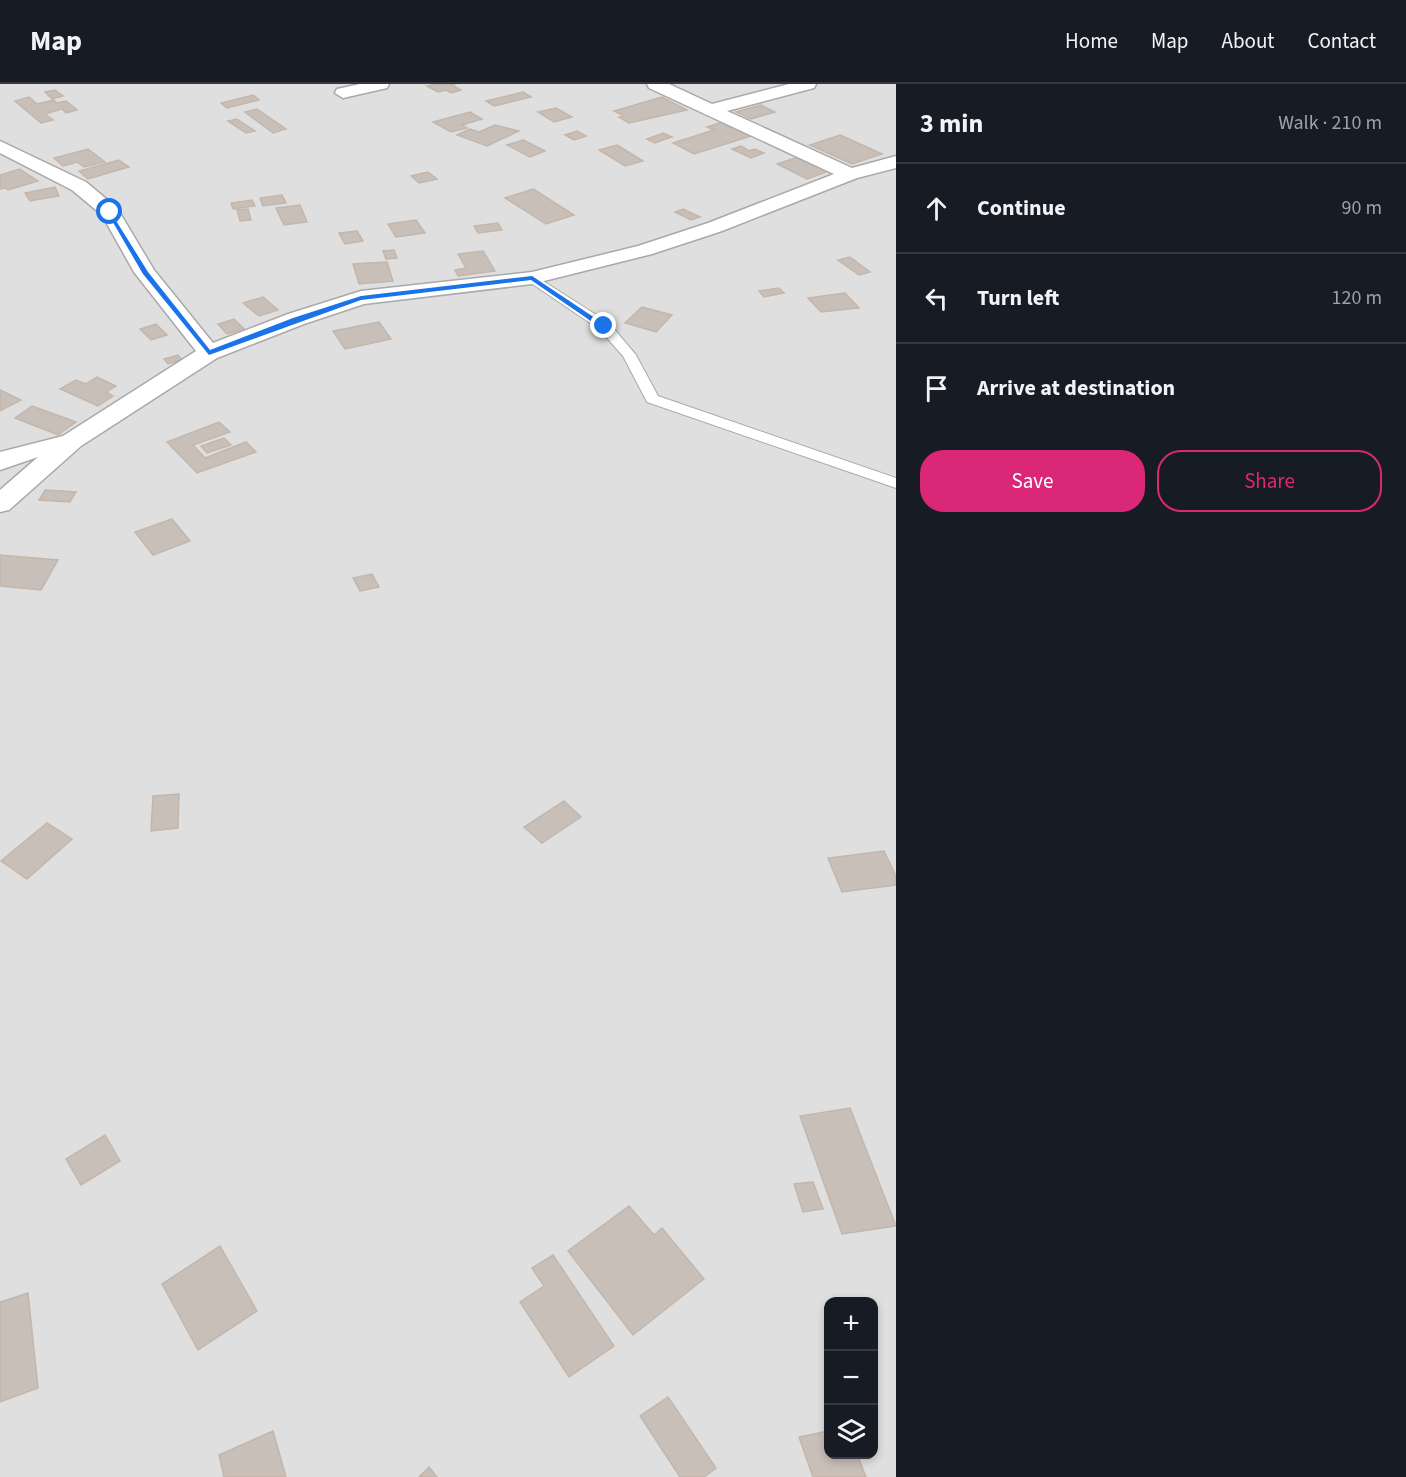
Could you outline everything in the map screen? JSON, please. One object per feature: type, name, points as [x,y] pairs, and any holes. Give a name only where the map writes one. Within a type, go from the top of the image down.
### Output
[{"type":"street","points":[[343,93],[381,84]]},
{"type":"street","points":[[655,84],[850,174]]},
{"type":"street","points":[[710,110],[808,84]]},
{"type":"street","points":[[0,146],[79,186],[110,212],[145,272],[209,353]]},
{"type":"street","points":[[0,504],[72,441],[209,353],[296,319],[361,298],[532,278],[645,250],[705,231],[850,174],[896,162]]},
{"type":"street","points":[[0,462],[6,458],[72,441]]},
{"type":"lane","points":[[532,278],[604,326],[629,355],[652,399],[896,483]]},
{"type":"shaded area","points":[[0,84],[896,84],[896,1477],[0,1477]]},
{"type":"building","points":[[456,84],[452,85],[461,90],[451,93],[446,90],[438,92],[427,86]]},
{"type":"building","points":[[55,90],[63,96],[52,99],[45,92]]},
{"type":"building","points":[[523,92],[531,97],[494,106],[486,101]]},
{"type":"building","points":[[253,95],[259,100],[227,108],[221,103]]},
{"type":"building","points":[[29,97],[37,104],[54,100],[57,103],[66,101],[77,110],[66,113],[62,109],[45,114],[53,120],[41,123],[15,101]]},
{"type":"building","points":[[662,97],[687,110],[629,123],[619,117],[624,116],[614,111]]},
{"type":"building","points":[[761,105],[775,112],[751,119],[736,112]]},
{"type":"building","points":[[556,108],[572,117],[554,122],[538,112]]},
{"type":"building","points":[[257,109],[286,129],[273,133],[245,112]]},
{"type":"building","points":[[470,112],[482,119],[462,125],[467,128],[451,132],[433,122]]},
{"type":"building","points":[[237,119],[255,131],[246,133],[228,121]]},
{"type":"building","points":[[725,121],[754,135],[694,154],[673,143],[714,130],[707,127]]},
{"type":"building","points":[[495,125],[519,131],[487,146],[457,135],[470,129],[479,132]]},
{"type":"building","points":[[577,131],[586,136],[574,140],[565,135]]},
{"type":"building","points":[[663,133],[672,137],[655,143],[647,139]]},
{"type":"building","points":[[840,135],[882,154],[852,164],[810,145]]},
{"type":"building","points":[[523,140],[545,151],[530,157],[507,145]]},
{"type":"building","points":[[617,145],[643,161],[625,166],[599,150]]},
{"type":"building","points":[[741,146],[749,151],[755,149],[764,153],[751,158],[732,149]]},
{"type":"building","points":[[88,149],[105,162],[84,167],[77,162],[63,166],[54,158]]},
{"type":"building","points":[[798,157],[829,171],[807,179],[777,164]]},
{"type":"building","points":[[119,160],[129,167],[88,179],[79,171]]},
{"type":"building","points":[[20,169],[38,181],[8,190],[0,189],[0,175]]},
{"type":"building","points":[[428,172],[437,179],[419,183],[411,176]]},
{"type":"building","points":[[55,187],[59,196],[30,201],[25,193]]},
{"type":"building","points":[[533,189],[574,215],[546,224],[505,198]]},
{"type":"building","points":[[282,195],[286,203],[263,206],[260,198]]},
{"type":"building","points":[[252,200],[255,206],[233,209],[231,203]]},
{"type":"building","points":[[300,205],[307,222],[284,225],[276,208]]},
{"type":"building","points":[[248,209],[251,220],[240,221],[237,210]]},
{"type":"building","points":[[683,209],[700,217],[691,220],[675,212]]},
{"type":"building","points":[[416,220],[425,233],[396,237],[388,224]]},
{"type":"building","points":[[498,223],[502,230],[478,233],[474,226]]},
{"type":"building","points":[[357,231],[363,241],[345,244],[339,233]]},
{"type":"building","points":[[394,250],[397,258],[386,259],[383,251]]},
{"type":"building","points":[[483,251],[495,271],[458,276],[455,270],[466,268],[458,254]]},
{"type":"building","points":[[850,257],[870,272],[859,275],[838,260]]},
{"type":"building","points":[[387,262],[393,281],[359,284],[353,264]]},
{"type":"building","points":[[779,288],[784,293],[764,297],[759,291]]},
{"type":"building","points":[[845,293],[859,308],[821,312],[808,298]]},
{"type":"building","points":[[263,297],[278,310],[259,316],[243,303]]},
{"type":"building","points":[[642,307],[672,315],[656,332],[625,323]]},
{"type":"building","points":[[234,319],[244,329],[227,334],[218,324]]},
{"type":"building","points":[[379,322],[391,339],[345,349],[333,331]]},
{"type":"building","points":[[156,324],[167,335],[151,340],[140,329]]},
{"type":"building","points":[[178,355],[182,360],[168,364],[164,359]]},
{"type":"building","points":[[97,377],[116,386],[106,392],[113,396],[98,406],[60,389],[76,380],[86,384]]},
{"type":"building","points":[[0,390],[21,400],[0,411]]},
{"type":"building","points":[[32,406],[76,422],[58,435],[15,418]]},
{"type":"building","points":[[219,422],[230,432],[193,445],[205,458],[246,442],[256,452],[197,473],[167,442]]},
{"type":"building","points":[[224,438],[231,445],[207,453],[201,446]]},
{"type":"building","points":[[45,490],[76,492],[70,502],[39,500]]},
{"type":"building","points":[[172,519],[190,541],[153,555],[135,532]]},
{"type":"building","points":[[0,555],[58,560],[41,590],[0,586]]},
{"type":"building","points":[[372,574],[379,587],[360,591],[353,578]]},
{"type":"building","points":[[179,794],[178,828],[151,831],[153,796]]},
{"type":"building","points":[[564,801],[581,817],[542,843],[524,827]]},
{"type":"building","points":[[47,823],[72,839],[27,879],[1,861]]},
{"type":"building","points":[[884,851],[896,876],[896,885],[842,892],[828,858]]},
{"type":"building","points":[[850,1108],[896,1226],[842,1234],[800,1116]]},
{"type":"building","points":[[105,1135],[120,1161],[81,1185],[66,1159]]},
{"type":"building","points":[[813,1182],[823,1209],[803,1212],[794,1184]]},
{"type":"building","points":[[629,1206],[654,1235],[662,1228],[704,1279],[633,1335],[568,1251]]},
{"type":"building","points":[[220,1246],[257,1311],[198,1350],[162,1284]]},
{"type":"building","points":[[553,1255],[614,1346],[569,1377],[520,1302],[544,1286],[532,1268]]},
{"type":"building","points":[[28,1293],[38,1388],[0,1402],[0,1302]]},
{"type":"building","points":[[668,1397],[716,1468],[704,1477],[680,1477],[640,1416]]},
{"type":"building","points":[[273,1431],[286,1477],[224,1477],[219,1455]]},
{"type":"building","points":[[824,1432],[824,1459],[859,1459],[866,1477],[813,1477],[799,1437]]},
{"type":"building","points":[[429,1467],[437,1477],[419,1477]]},
{"type":"route","points":[[110,212],[145,272],[209,353],[296,319],[361,298],[532,278],[604,326]]}]
